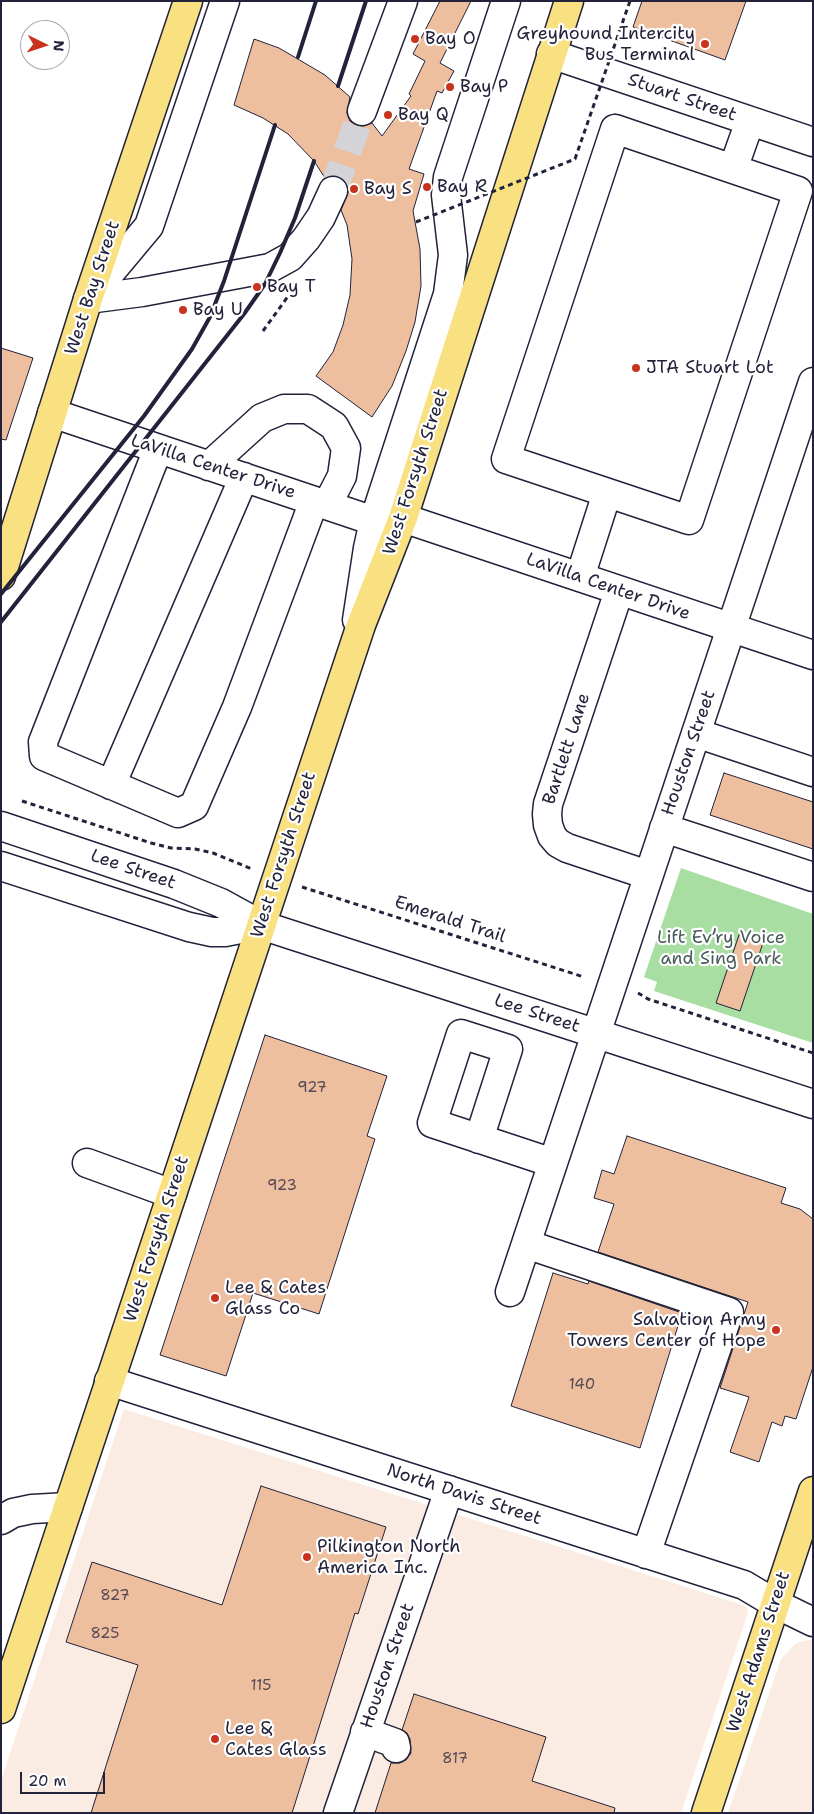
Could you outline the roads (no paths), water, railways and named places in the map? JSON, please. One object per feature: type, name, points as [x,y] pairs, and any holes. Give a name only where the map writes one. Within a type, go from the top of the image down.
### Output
[{"type":"main road","name":"West Bay Street","points":[[1,576],[88,300],[188,1]]},
{"type":"main road","name":"West Forsyth Street","points":[[1,1709],[351,653],[402,518],[568,1]]},
{"type":"main road","name":"West Adams Street","points":[[706,1813],[813,1491]]},
{"type":"street","points":[[88,300],[149,226],[225,1]]},
{"type":"street","points":[[362,111],[403,1]]},
{"type":"street","points":[[351,653],[374,521],[448,294],[453,255],[446,195],[448,177],[506,1]]},
{"type":"street","name":"Stuart Street","points":[[551,54],[813,142]]},
{"type":"street","points":[[733,169],[750,121]]},
{"type":"street","points":[[615,130],[733,169],[798,191],[689,520],[506,459],[615,130]]},
{"type":"street","points":[[88,300],[248,273],[275,266],[290,257],[310,234],[321,217],[333,191]]},
{"type":"street","name":"Houston Street","points":[[510,1292],[813,382]]},
{"type":"street","points":[[158,449],[43,742],[44,756],[178,813],[194,806],[321,503],[342,476],[346,448],[334,426],[308,409],[284,408],[262,418],[209,466]]},
{"type":"street","name":"LaVilla Center Drive","points":[[52,413],[374,521]]},
{"type":"street","points":[[111,785],[244,477]]},
{"type":"street","points":[[580,577],[607,493]]},
{"type":"street","name":"LaVilla Center Drive","points":[[402,518],[813,655]]},
{"type":"street","name":"Bartlett Lane","points":[[619,591],[548,804],[548,825],[552,836],[558,844],[648,875]]},
{"type":"street","points":[[696,733],[813,772]]},
{"type":"street","name":"Lee Street","points":[[1,826],[182,887],[221,903],[261,925],[813,1104]]},
{"type":"street","points":[[664,828],[813,877]]},
{"type":"street","name":"Lee Street","points":[[1,866],[189,927],[212,932],[225,932],[261,925]]},
{"type":"street","points":[[479,1138],[553,1163]]},
{"type":"street","points":[[87,1163],[172,1194]]},
{"type":"street","points":[[526,1244],[729,1312],[646,1554]]},
{"type":"street","name":"North Davis Street","points":[[109,1381],[744,1585],[776,1604],[813,1622]]},
{"type":"street","name":"Houston Street","points":[[338,1813],[449,1490]]},
{"type":"street","points":[[1,1520],[13,1513],[32,1509],[68,1507]]},
{"type":"street","points":[[366,1732],[395,1743],[396,1748]]},
{"type":"tunnel","points":[[333,191],[362,111]]},
{"type":"railway","points":[[298,57],[316,1]]},
{"type":"railway","points":[[338,86],[366,1]]},
{"type":"railway","points":[[1,594],[144,416],[192,349],[210,317],[224,281],[275,125]]},
{"type":"railway","points":[[1,622],[244,314],[265,284],[295,218],[314,161]]},
{"type":"place","name":"Bay O","points":[[415,39]]},
{"type":"place","name":"Greyhound Intercity Bus Terminal","points":[[705,44]]},
{"type":"place","name":"Bay P","points":[[450,87]]},
{"type":"place","name":"Bay Q","points":[[388,115]]},
{"type":"place","name":"Bay R","points":[[427,187]]},
{"type":"place","name":"Bay S","points":[[354,189]]},
{"type":"place","name":"Bay T","points":[[257,287]]},
{"type":"place","name":"Bay U","points":[[183,310]]},
{"type":"place","name":"JTA Stuart Lot","points":[[636,368]]},
{"type":"place","name":"Lee & Cates Glass Co","points":[[215,1298]]},
{"type":"place","name":"Salvation Army Towers Center of Hope","points":[[776,1330]]},
{"type":"place","name":"Pilkington North America Inc.","points":[[307,1557]]},
{"type":"place","name":"Lee & Cates Glass","points":[[215,1739]]},
{"type":"park label","name":"Lift Ev’ry Voice and Sing Park","points":[[721,948]]}]
